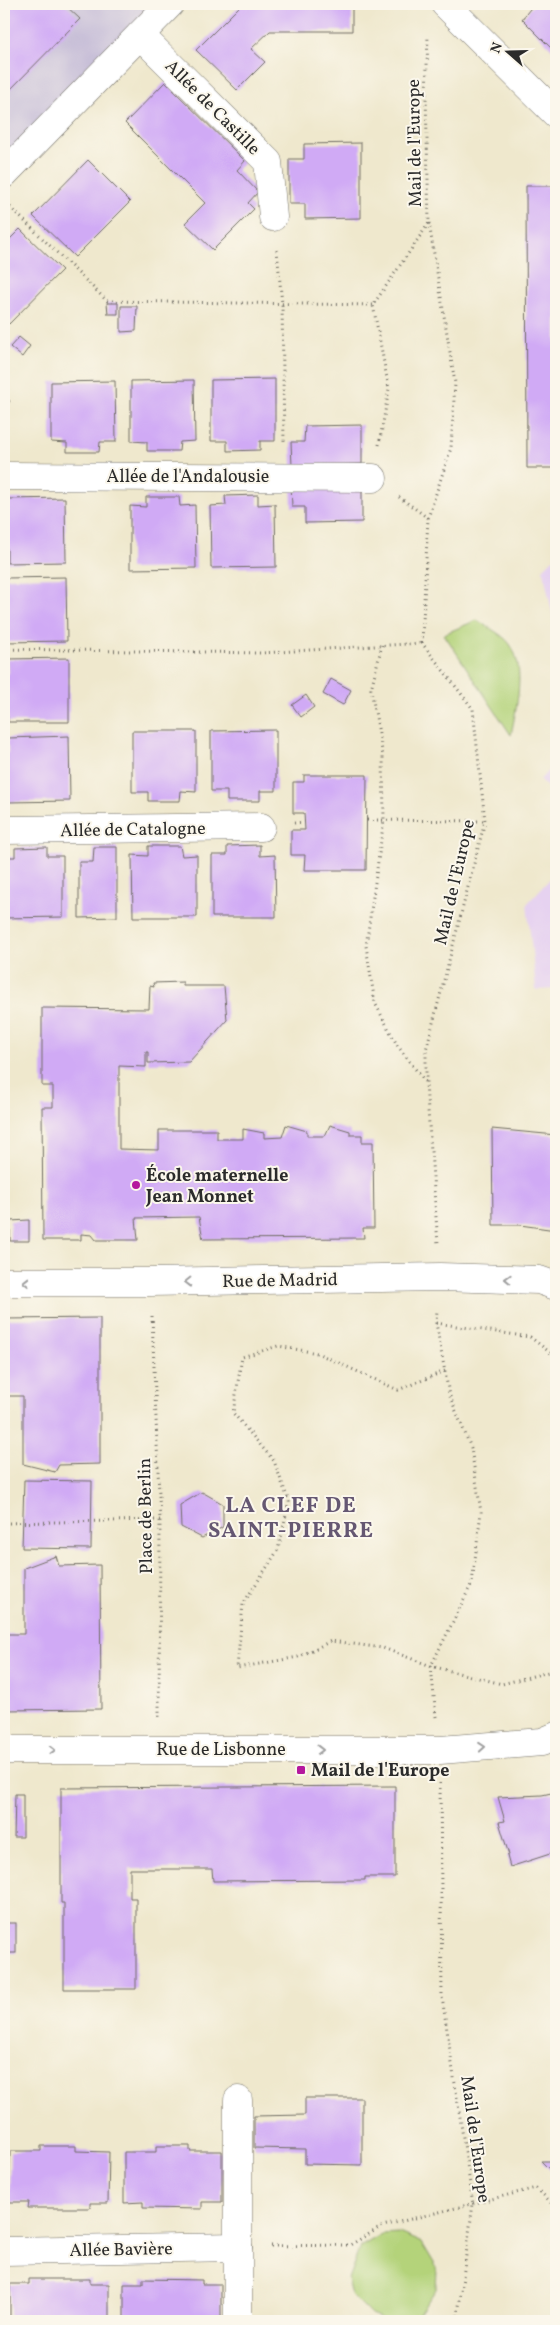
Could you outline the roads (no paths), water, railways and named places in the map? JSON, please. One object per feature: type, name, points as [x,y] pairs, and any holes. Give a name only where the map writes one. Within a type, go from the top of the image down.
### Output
[{"type":"street","points":[[4,174],[170,4]]},
{"type":"street","points":[[446,4],[556,114]]},
{"type":"street","name":"Allée de Castille","points":[[140,35],[268,162],[273,217]]},
{"type":"street","name":"Allée de l'Andalousie","points":[[4,476],[284,476],[373,478]]},
{"type":"street","name":"Allée de Catalogne","points":[[4,830],[262,827]]},
{"type":"street","name":"Rue de Madrid","points":[[4,1282],[151,1282],[440,1277],[540,1280],[556,1286]]},
{"type":"street","name":"Rue de Lisbonne","points":[[4,1750],[440,1750],[542,1742],[556,1736]]},
{"type":"street","points":[[238,2100],[238,2321]]},
{"type":"street","name":"Allée Bavière","points":[[4,2251],[238,2247]]},
{"type":"place","name":"École maternelle Jean Monnet","points":[[136,1185]]},
{"type":"place","name":"Mail de l'Europe","points":[[301,1770]]},
{"type":"district","name":"LA CLEF DE SAINT-PIERRE","points":[[291,1516]]}]
